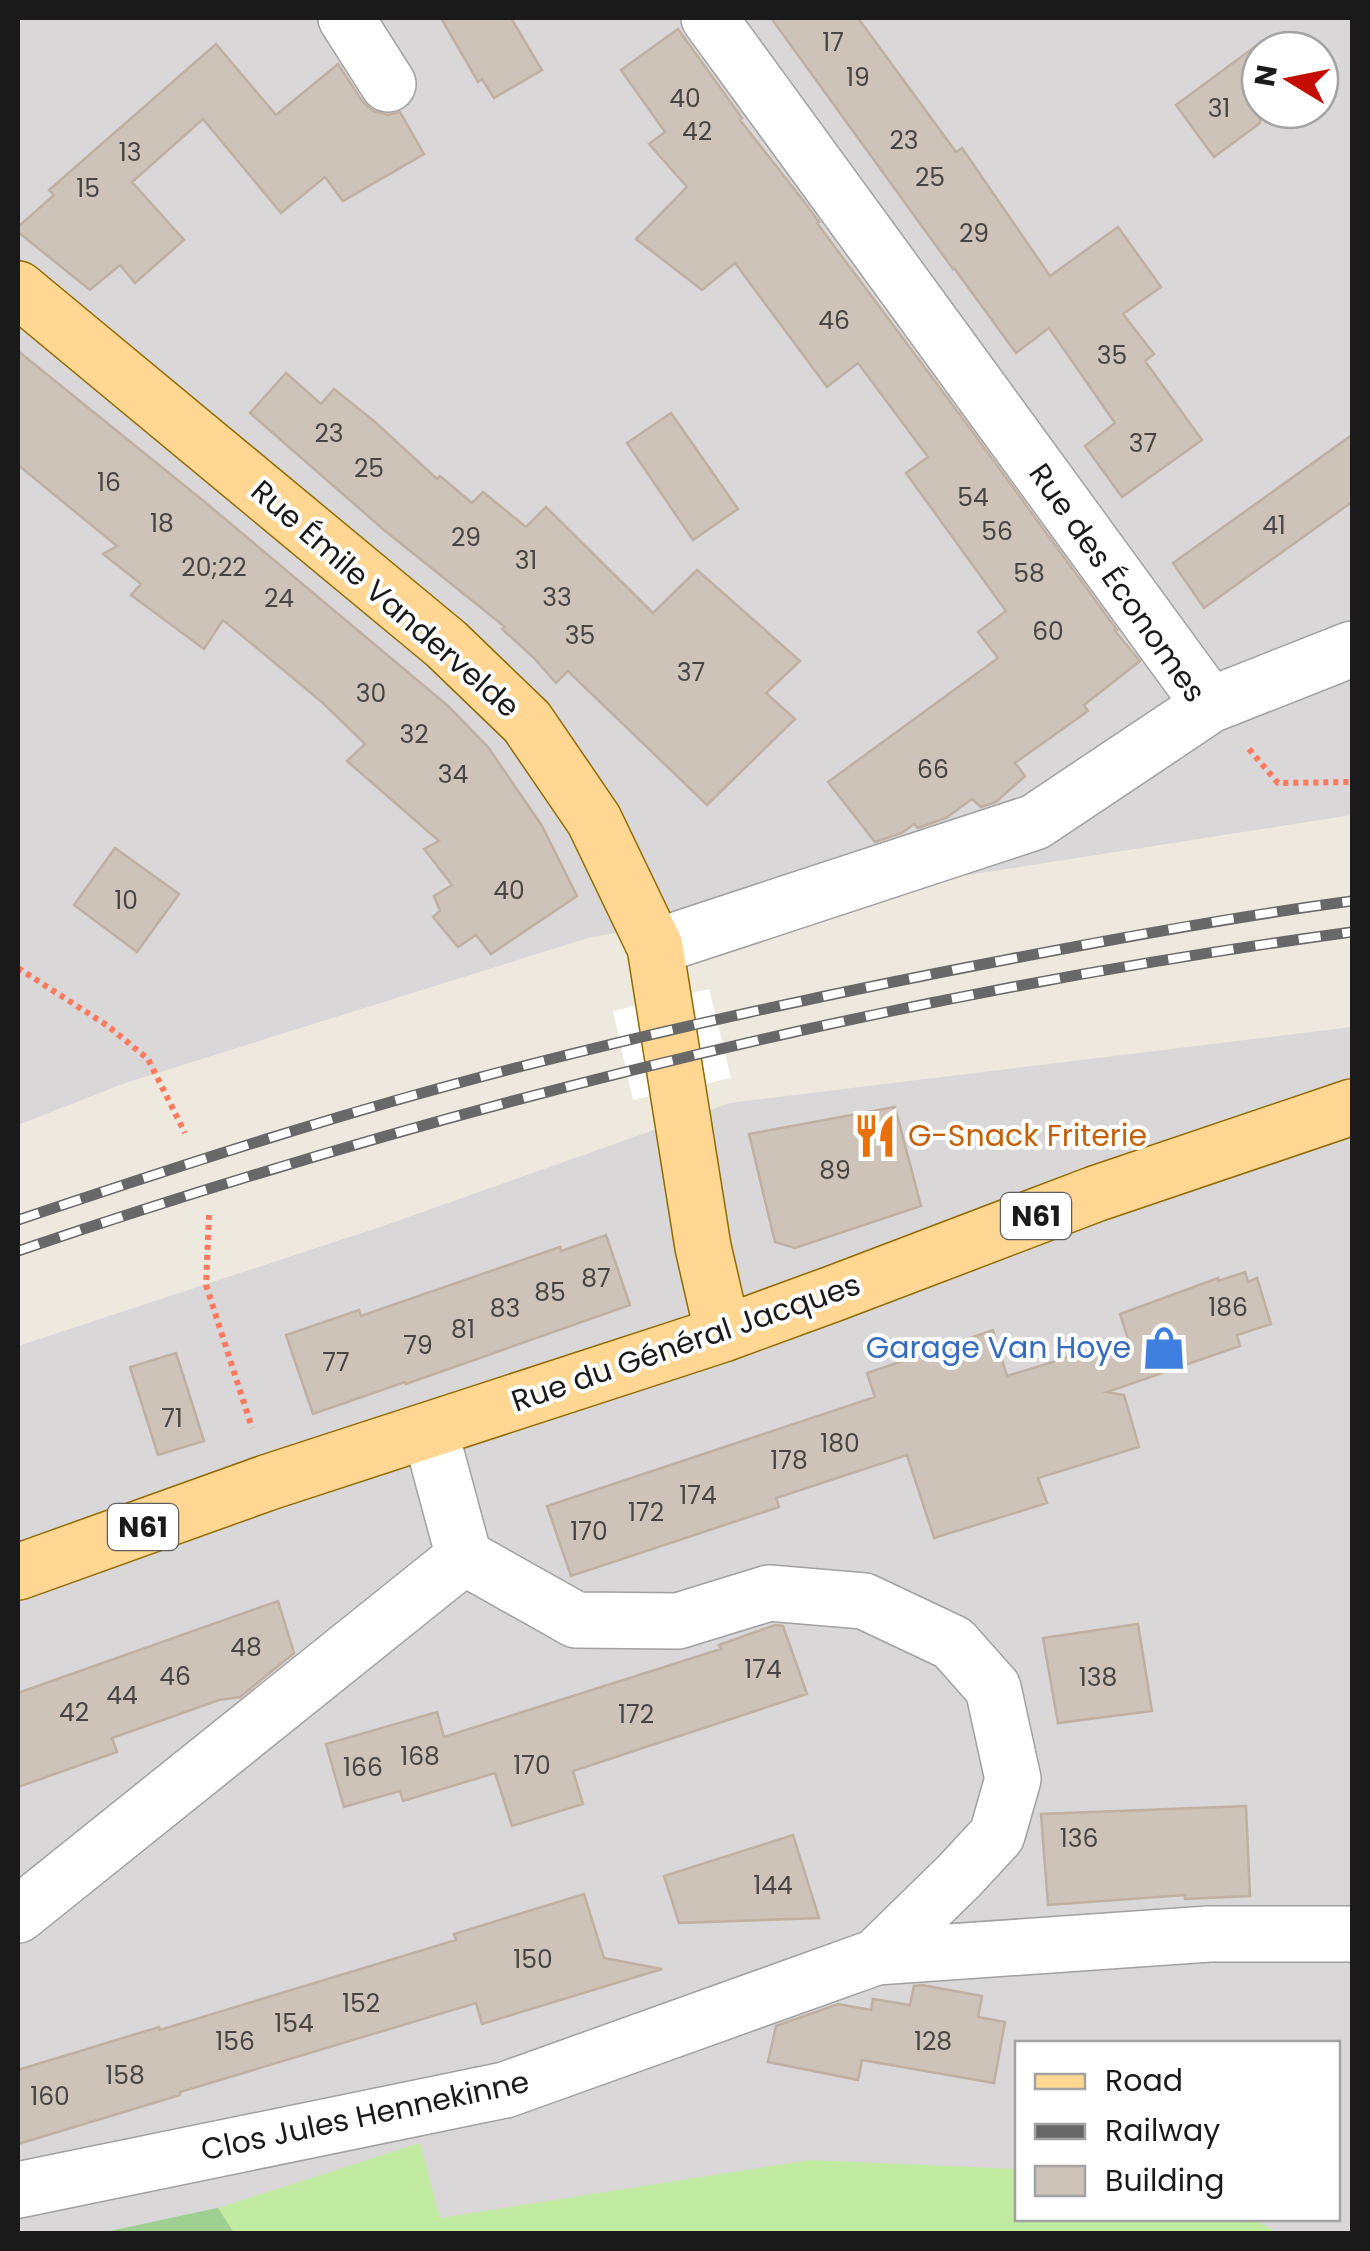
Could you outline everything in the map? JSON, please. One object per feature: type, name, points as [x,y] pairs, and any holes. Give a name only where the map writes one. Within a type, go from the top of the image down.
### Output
[{"type":"main road","name":"Rue Émile Vandervelde","points":[[18,289],[446,644],[528,722],[594,820],[655,948],[702,1246],[723,1334]]},
{"type":"main road","name":"Rue du Général Jacques","points":[[18,1572],[269,1482],[723,1334],[1095,1194],[1352,1107]]},
{"type":"street","points":[[346,18],[388,84]]},
{"type":"street","name":"Rue des Économes","points":[[655,948],[1035,822],[1210,706],[709,18]]},
{"type":"street","points":[[1210,706],[1352,649]]},
{"type":"street","points":[[18,1916],[464,1557],[430,1431]]},
{"type":"street","name":"Clos Jules Hennekinne","points":[[464,1557],[576,1620],[678,1621],[769,1593],[864,1602],[953,1643],[993,1688],[1013,1779],[998,1834],[876,1957]]},
{"type":"street","name":"Clos Jules Hennekinne","points":[[18,2190],[505,2090],[876,1957],[1208,1934],[1352,1934]]},
{"type":"path","points":[[1210,706],[1278,782],[1352,782]]},
{"type":"path","points":[[18,968],[108,1026],[148,1060],[185,1134]]},
{"type":"path","points":[[209,1215],[206,1285],[269,1482]]},
{"type":"shaded area","points":[[18,18],[1352,18],[1352,815],[591,937],[125,1083],[18,1125]]},
{"type":"shaded area","points":[[1352,1027],[1352,2233],[18,2233],[18,1346],[386,1225],[730,1103]]},
{"type":"green space","points":[[420,2143],[440,2218],[810,2160],[1015,2169],[1015,2221],[1257,2221],[1277,2233],[234,2234],[218,2208]]},
{"type":"green space","points":[[217,2208],[234,2233],[101,2233]]},
{"type":"pier","points":[[709,989],[731,1078],[633,1100],[613,1011]]},
{"type":"building","points":[[441,18],[511,18],[542,70],[494,98],[482,79],[478,82]]},
{"type":"building","points":[[771,18],[858,18],[956,152],[962,148],[1050,276],[1118,227],[1161,287],[1123,314],[1154,354],[1145,361],[1202,440],[1122,497],[1085,446],[1115,423],[1049,328],[1016,353]]},
{"type":"building","points":[[678,29],[740,120],[1140,661],[1084,705],[1088,711],[1015,763],[1025,776],[996,802],[981,807],[972,799],[946,818],[918,828],[914,824],[902,833],[875,842],[828,782],[998,658],[978,632],[1006,611],[906,473],[928,457],[858,363],[827,387],[735,263],[702,290],[636,239],[687,187],[649,144],[665,132],[621,70]]},
{"type":"building","points":[[216,44],[276,115],[338,64],[373,111],[388,115],[400,112],[424,154],[343,201],[325,177],[281,213],[203,119],[132,182],[184,240],[135,283],[120,265],[90,290],[18,232],[18,227],[54,195],[49,190]]},
{"type":"building","points":[[1240,58],[1240,130],[1251,130],[1214,157],[1176,105]]},
{"type":"building","points":[[18,351],[448,706],[488,747],[542,826],[577,896],[491,954],[476,935],[458,947],[433,917],[440,911],[434,896],[452,885],[424,849],[439,841],[347,761],[365,744],[323,703],[223,620],[204,649],[131,595],[141,584],[103,554],[117,546],[18,465]]},
{"type":"building","points":[[286,373],[321,404],[334,389],[437,479],[440,476],[472,503],[483,492],[526,527],[546,507],[653,613],[697,570],[800,661],[766,693],[795,719],[707,805],[568,671],[556,683],[502,629],[505,627],[384,530],[250,413]]},
{"type":"building","points":[[671,413],[738,509],[693,540],[627,443]]},
{"type":"building","points":[[1352,435],[1352,502],[1204,608],[1173,563]]},
{"type":"building","points":[[115,848],[179,894],[137,952],[74,905]]},
{"type":"building","points":[[895,1107],[921,1206],[795,1248],[775,1242],[749,1134]]},
{"type":"building","points":[[606,1235],[630,1305],[313,1414],[286,1335],[359,1310],[361,1316],[560,1247],[561,1251]]},
{"type":"building","points":[[1245,1272],[1248,1282],[1257,1278],[1271,1324],[1237,1335],[1240,1346],[1107,1392],[1124,1395],[1139,1447],[1038,1478],[1047,1503],[934,1538],[907,1455],[776,1498],[779,1507],[571,1576],[547,1506],[875,1397],[867,1373],[993,1330],[1007,1376],[1128,1339],[1120,1314]]},
{"type":"building","points":[[176,1353],[204,1441],[158,1455],[130,1367]]},
{"type":"building","points":[[278,1601],[294,1653],[240,1697],[219,1700],[112,1738],[117,1752],[18,1787],[18,1693]]},
{"type":"building","points":[[1138,1624],[1152,1711],[1058,1723],[1043,1638]]},
{"type":"building","points":[[775,1625],[783,1626],[807,1694],[573,1771],[583,1804],[512,1826],[495,1773],[403,1801],[400,1791],[344,1807],[326,1744],[437,1712],[444,1737],[721,1649],[719,1645]]},
{"type":"building","points":[[1246,1806],[1250,1896],[1185,1899],[1185,1895],[1048,1905],[1041,1814]]},
{"type":"building","points":[[793,1835],[819,1918],[679,1923],[664,1876]]},
{"type":"building","points":[[584,1894],[604,1958],[662,1969],[482,2024],[476,2003],[18,2144],[18,2070],[456,1940],[454,1934]]},
{"type":"building","points":[[914,1986],[982,1996],[978,2017],[1005,2022],[994,2083],[862,2060],[858,2080],[768,2062],[776,2026],[838,2004],[871,2010],[873,1999],[910,2005]]},
{"type":"railway","points":[[18,1220],[333,1119],[644,1036],[1053,951],[1352,901]]},
{"type":"railway","points":[[18,1251],[345,1148],[677,1059],[1013,987],[1352,932]]},
{"type":"place","name":"G-Snack Friterie","points":[[875,1136]]},
{"type":"place","name":"Garage Van Hoye","points":[[1164,1348]]}]
